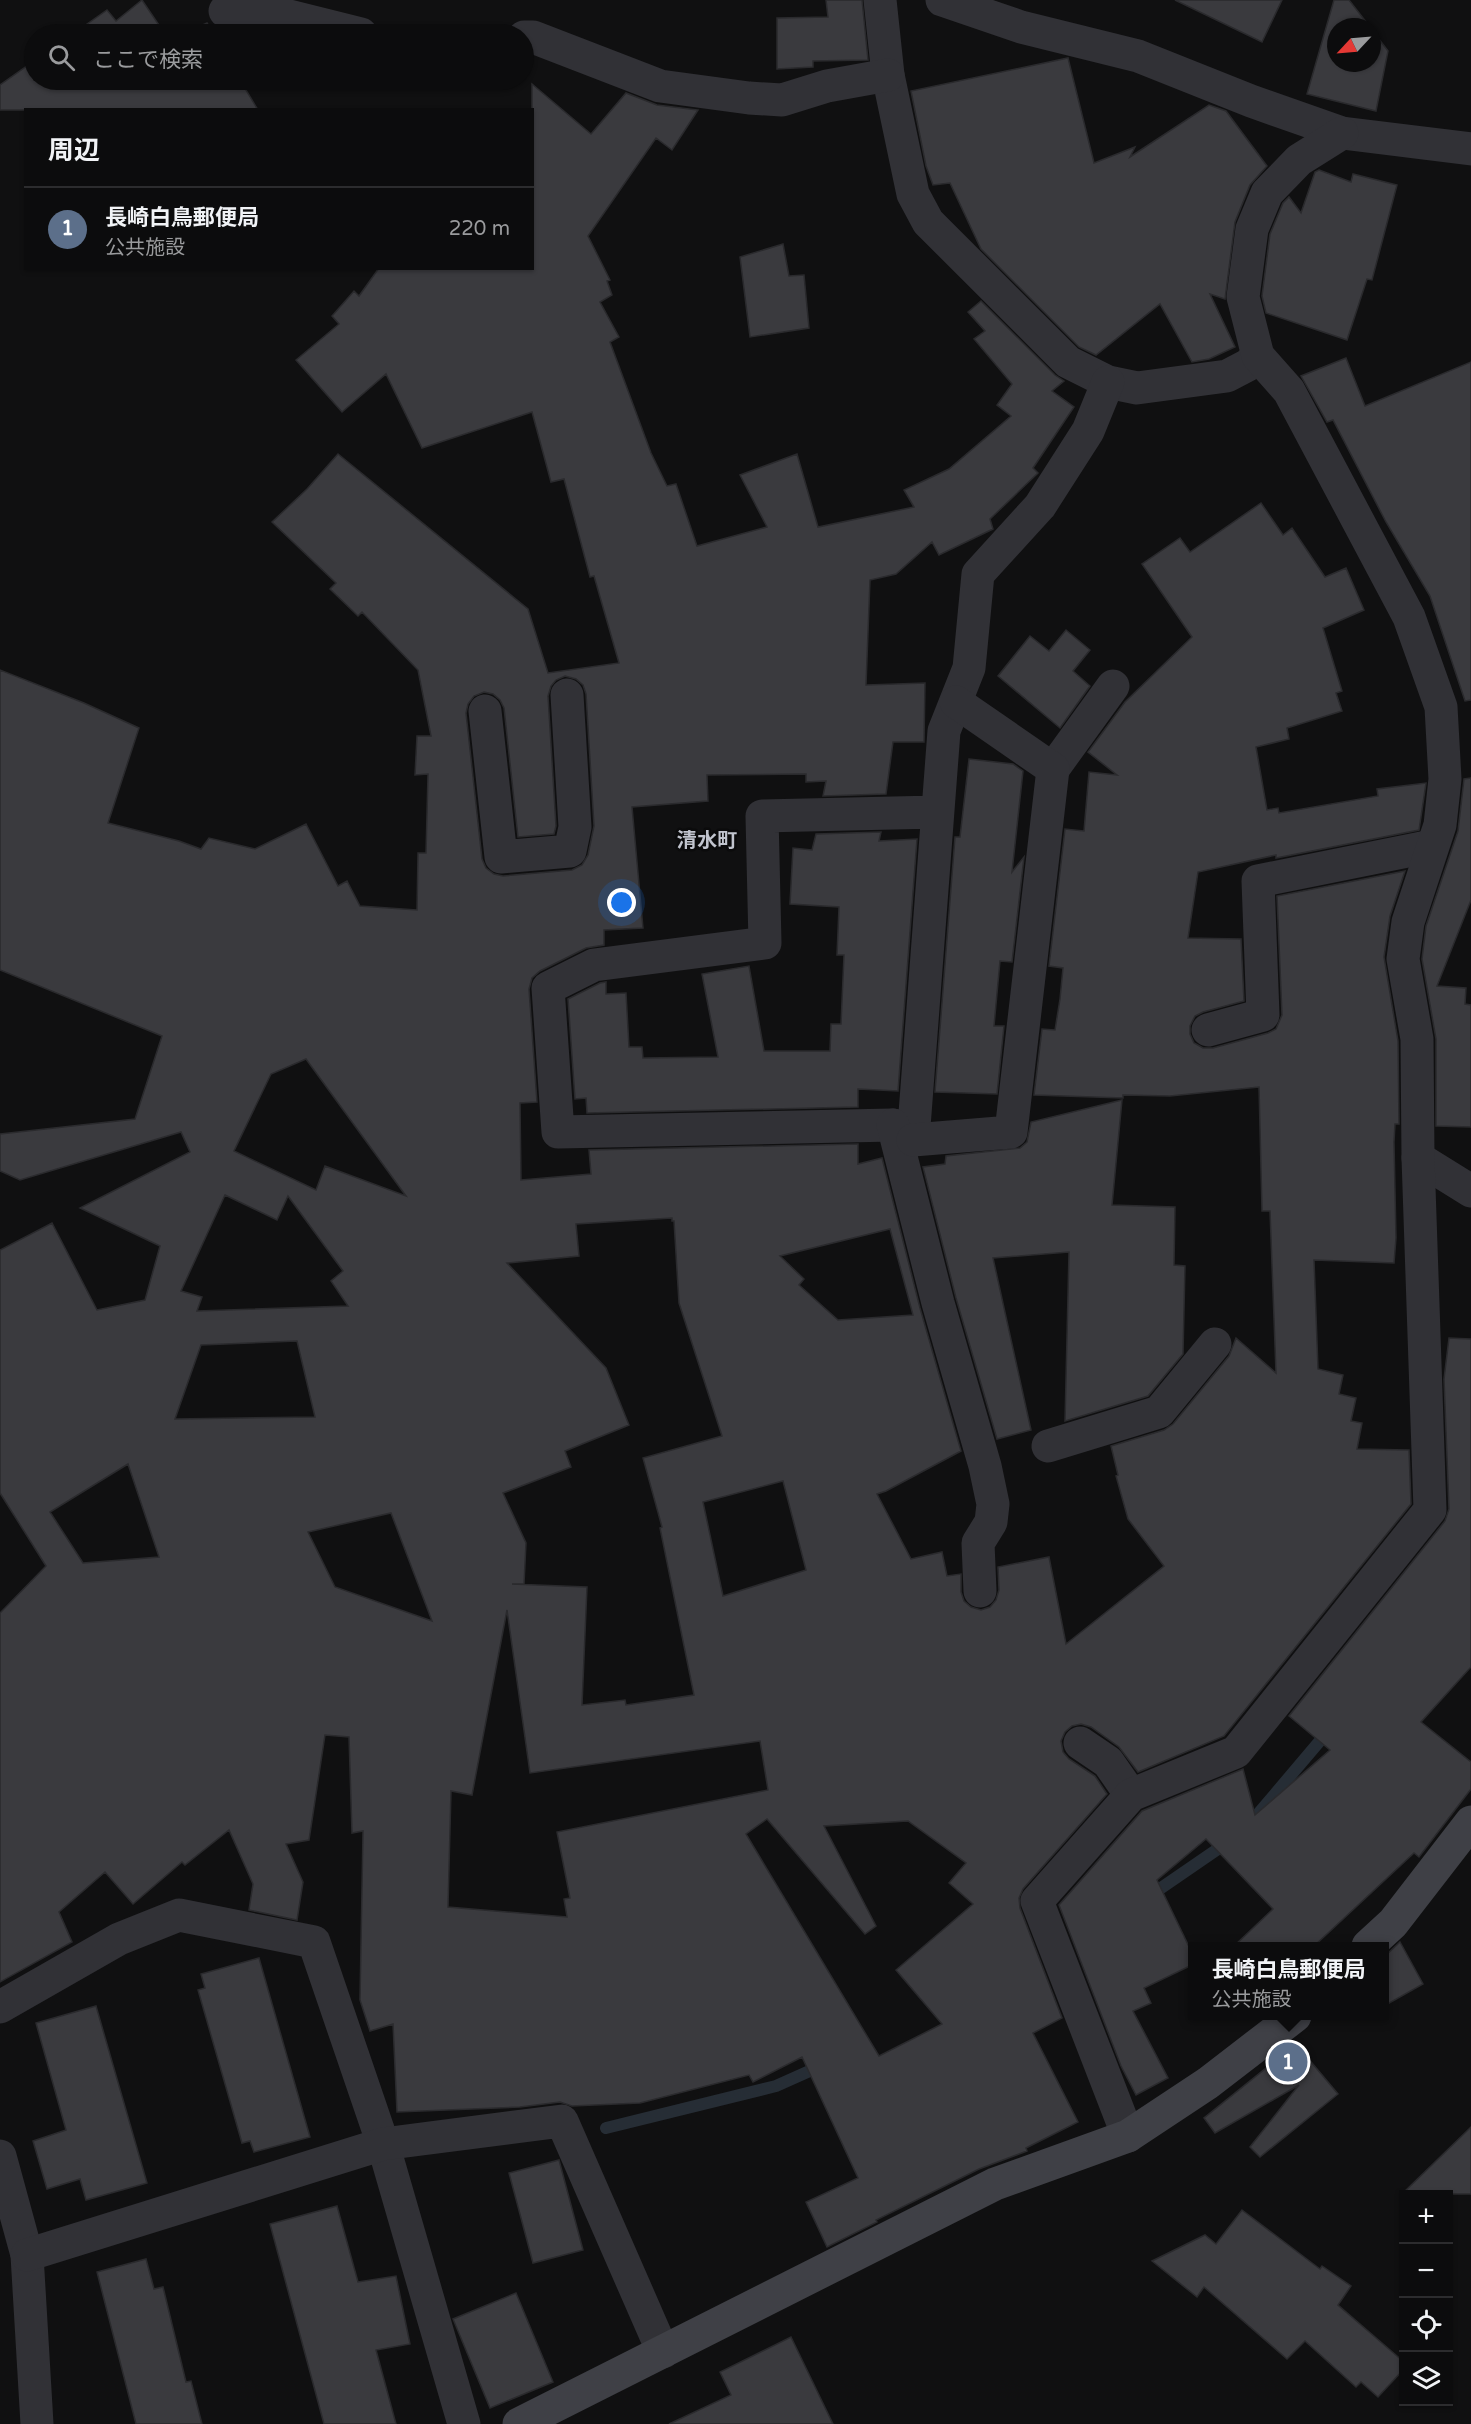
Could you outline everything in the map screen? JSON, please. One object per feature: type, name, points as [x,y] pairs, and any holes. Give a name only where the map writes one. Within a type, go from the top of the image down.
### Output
[{"type":"street","points":[[880,0],[888,75],[913,194],[928,222],[1068,362],[1108,382],[1137,388],[1227,376],[1248,365],[1258,356]]},
{"type":"street","points":[[942,0],[1021,27],[1138,56],[1251,101],[1342,133],[1471,149]]},
{"type":"street","points":[[225,11],[269,11],[321,24]]},
{"type":"street","points":[[534,37],[660,86],[749,98],[782,100],[827,86],[888,75]]},
{"type":"street","points":[[1128,2136],[1038,1901],[1131,1795],[1236,1752],[1430,1510],[1418,1158],[1417,1039],[1403,959],[1408,922],[1440,825],[1445,779],[1441,707],[1409,616],[1289,391],[1258,356],[1243,297],[1252,229],[1267,193],[1299,160],[1342,133]]},
{"type":"street","points":[[980,1591],[978,1543],[991,1522],[993,1504],[985,1466],[938,1303],[903,1132],[944,731],[969,668],[978,574],[1040,507],[1088,431],[1108,382]]},
{"type":"street","points":[[937,812],[762,816],[765,943],[594,965],[548,988],[558,1132],[1011,1132],[1053,769],[1113,686]]},
{"type":"street","points":[[485,711],[501,856],[570,851],[575,827],[567,695]]},
{"type":"street","points":[[956,702],[1053,769]]},
{"type":"street","points":[[1208,1030],[1263,1015],[1257,881],[1432,846]]},
{"type":"street","points":[[1418,1158],[1471,1191]]},
{"type":"street","points":[[1048,1446],[1159,1412],[1215,1344]]},
{"type":"street","points":[[1080,1743],[1108,1762],[1131,1795]]},
{"type":"street","points":[[1373,1942],[1393,1923],[1471,1822]]},
{"type":"street","points":[[0,2007],[119,1939],[179,1916],[314,1942],[383,2144],[464,2424]]},
{"type":"street","points":[[519,2424],[995,2184],[1128,2136],[1208,2083],[1290,2020]]},
{"type":"street","points":[[27,2256],[383,2144],[562,2121],[663,2352]]},
{"type":"street","points":[[0,2156],[27,2256],[37,2424]]},
{"type":"building","points":[[142,0],[158,24],[87,24],[107,10],[116,21]]},
{"type":"building","points":[[826,0],[862,0],[868,60],[813,61],[813,67],[777,69],[777,18],[828,17]]},
{"type":"building","points":[[1175,0],[1282,0],[1262,42]]},
{"type":"building","points":[[1334,0],[1349,0],[1363,18],[1329,18]]},
{"type":"building","points":[[1327,24],[1327,72],[1381,72],[1381,42],[1388,51],[1376,111],[1307,94]]},
{"type":"building","points":[[1068,58],[1094,163],[1135,147],[1130,157],[1209,105],[1226,111],[1267,166],[1250,185],[1235,222],[1225,299],[1210,294],[1235,347],[1209,359],[1192,362],[1160,304],[1096,355],[1079,347],[981,249],[950,183],[933,185],[926,166],[911,91]]},
{"type":"building","points":[[24,68],[24,90],[246,90],[257,108],[24,108],[24,110],[0,110],[0,85]]},
{"type":"building","points":[[534,86],[591,134],[626,93],[657,105],[698,110],[672,150],[656,138],[588,236],[610,280],[607,281],[612,295],[600,302],[619,337],[610,342],[651,453],[667,486],[676,484],[697,546],[767,527],[740,475],[797,454],[818,527],[914,507],[904,490],[949,469],[1011,416],[997,405],[1012,384],[974,339],[985,331],[968,312],[981,301],[1055,375],[1064,381],[1052,391],[1074,407],[1033,468],[1038,473],[990,519],[993,529],[939,555],[932,542],[896,574],[870,580],[866,685],[925,683],[924,742],[893,742],[886,794],[823,796],[826,781],[806,782],[806,774],[707,775],[708,801],[632,807],[643,928],[604,930],[604,945],[586,948],[540,971],[532,978],[529,989],[537,1102],[520,1103],[521,1180],[591,1174],[589,1150],[858,1144],[858,1164],[882,1158],[920,1308],[961,1451],[877,1494],[911,1559],[942,1552],[947,1576],[961,1574],[961,1592],[964,1601],[971,1607],[981,1610],[990,1607],[996,1600],[999,1590],[998,1567],[1049,1557],[1066,1644],[1164,1566],[1128,1519],[1116,1476],[1118,1475],[1111,1446],[1164,1430],[1173,1424],[1229,1356],[1236,1338],[1276,1373],[1270,1211],[1262,1211],[1259,1087],[1170,1096],[1123,1095],[1123,1098],[1034,1095],[1042,1029],[1055,1030],[1060,999],[1063,968],[1049,966],[1065,829],[1084,831],[1089,772],[1117,775],[1088,752],[1125,702],[1192,637],[1142,564],[1180,538],[1190,552],[1261,503],[1283,535],[1292,528],[1325,577],[1346,568],[1364,610],[1323,628],[1342,691],[1336,693],[1342,711],[1287,728],[1289,739],[1256,747],[1267,810],[1278,808],[1279,813],[1378,796],[1377,789],[1426,783],[1419,830],[1276,858],[1276,855],[1198,872],[1188,938],[1241,939],[1244,1001],[1195,1016],[1190,1026],[1190,1034],[1194,1043],[1203,1048],[1213,1048],[1268,1033],[1276,1029],[1282,1015],[1277,896],[1405,871],[1390,916],[1384,957],[1398,1041],[1399,1124],[1395,1124],[1394,1142],[1396,1238],[1394,1263],[1314,1260],[1318,1369],[1343,1375],[1339,1394],[1356,1398],[1351,1421],[1362,1423],[1357,1449],[1409,1450],[1411,1504],[1224,1736],[1138,1772],[1119,1747],[1091,1727],[1081,1724],[1072,1726],[1065,1732],[1061,1741],[1063,1752],[1069,1759],[1095,1776],[1107,1794],[1023,1889],[1019,1898],[1020,1908],[1062,2018],[1033,2033],[1078,2122],[1026,2148],[1027,2151],[979,2169],[827,2247],[806,2202],[858,2178],[802,2057],[753,2082],[749,2075],[640,2103],[572,2106],[560,2102],[520,2107],[397,2112],[393,2024],[370,2031],[360,2000],[363,1831],[352,1833],[349,1737],[325,1735],[309,1840],[286,1844],[303,1882],[297,1920],[249,1910],[253,1884],[229,1830],[185,1865],[182,1862],[133,1904],[105,1872],[59,1912],[72,1942],[0,1982],[0,1613],[46,1566],[0,1493],[0,1250],[52,1223],[97,1310],[145,1300],[160,1246],[80,1208],[190,1152],[181,1132],[20,1180],[0,1171],[0,1134],[135,1119],[162,1036],[0,970],[0,670],[84,703],[139,728],[108,823],[201,849],[209,838],[255,849],[306,824],[338,886],[347,881],[360,906],[417,910],[418,853],[426,853],[428,774],[415,775],[417,736],[431,736],[418,670],[362,612],[358,616],[330,589],[336,583],[272,522],[307,489],[338,454],[528,609],[548,673],[619,663],[594,576],[590,577],[564,479],[551,482],[532,412],[422,448],[386,374],[342,412],[296,360],[339,324],[332,316],[354,291],[359,296],[378,270],[534,270],[532,90],[534,90]],"holes":[[[565,676],[576,679],[583,685],[586,694],[594,826],[588,855],[582,865],[572,870],[503,876],[494,874],[486,868],[482,859],[466,713],[468,704],[474,696],[484,692],[493,694],[504,708],[518,837],[554,834],[556,826],[548,696],[556,680]],[[306,1059],[406,1196],[325,1166],[316,1190],[234,1151],[271,1074]],[[225,1195],[277,1220],[288,1196],[343,1271],[331,1281],[348,1306],[197,1311],[202,1297],[181,1291]],[[672,1218],[674,1221],[679,1303],[722,1436],[643,1458],[662,1527],[660,1528],[694,1695],[626,1705],[625,1700],[582,1705],[587,1587],[512,1584],[524,1584],[526,1543],[503,1493],[571,1467],[565,1451],[629,1425],[606,1368],[507,1263],[579,1256],[576,1224]],[[890,1229],[913,1315],[838,1320],[799,1285],[804,1279],[780,1256]],[[297,1341],[315,1417],[175,1419],[201,1345]],[[128,1464],[159,1557],[83,1563],[50,1512]],[[783,1481],[806,1570],[723,1596],[703,1502]],[[391,1513],[432,1621],[335,1587],[308,1532]],[[507,1610],[530,1773],[760,1741],[768,1790],[557,1832],[570,1898],[564,1899],[567,1917],[448,1907],[451,1791],[472,1795]],[[767,1819],[865,1934],[876,1926],[824,1826],[908,1821],[966,1863],[949,1883],[973,1904],[896,1970],[942,2024],[879,2056],[746,1834]]]},
{"type":"building","points":[[1319,170],[1351,182],[1353,174],[1397,185],[1372,280],[1367,279],[1347,340],[1266,313],[1262,296],[1270,234],[1283,203],[1289,197],[1301,213],[1315,172]]},
{"type":"building","points":[[783,244],[789,276],[804,275],[809,328],[750,337],[740,257]]},
{"type":"building","points":[[1346,358],[1365,406],[1471,362],[1471,700],[1465,701],[1430,596],[1386,522],[1333,420],[1327,422],[1301,376]]},
{"type":"building","points":[[1066,630],[1090,650],[1073,671],[1090,686],[1060,728],[998,676],[1030,636],[1049,651]]},
{"type":"building","points":[[969,759],[1013,764],[1023,771],[1012,872],[1024,857],[1012,962],[1000,961],[994,1026],[1004,1026],[997,1094],[935,1092],[955,837],[960,837]]},
{"type":"building","points":[[1471,778],[1471,900],[1437,986],[1466,988],[1465,1004],[1471,1005],[1471,1127],[1436,1126],[1436,1039],[1422,959],[1426,926],[1458,831],[1464,779]]},
{"type":"building","points":[[881,832],[879,841],[917,839],[898,1091],[858,1089],[858,1107],[587,1113],[586,1098],[575,1099],[568,999],[600,983],[606,982],[606,994],[626,993],[629,1047],[642,1047],[643,1058],[718,1057],[702,974],[749,966],[764,1051],[830,1051],[831,1024],[841,1024],[844,955],[837,955],[839,907],[790,904],[793,848],[812,850],[816,834]]},
{"type":"building","points":[[1122,1100],[1112,1205],[1175,1207],[1174,1265],[1185,1266],[1183,1354],[1148,1396],[1065,1421],[1069,1252],[993,1258],[1031,1430],[997,1439],[956,1298],[923,1167],[945,1164],[946,1156],[1020,1148],[1027,1142],[1031,1122]]},
{"type":"building","points":[[1449,1338],[1471,1339],[1471,1667],[1421,1722],[1471,1762],[1471,1789],[1419,1857],[1414,1853],[1318,1942],[1238,1942],[1273,1909],[1206,1839],[1157,1880],[1188,1945],[1188,1967],[1144,1988],[1151,2003],[1133,2011],[1168,2078],[1136,2095],[1121,2066],[1059,1905],[1142,1811],[1243,1769],[1255,1815],[1330,1750],[1289,1716],[1445,1521],[1449,1509],[1444,1379]]},
{"type":"building","points":[[1400,1942],[1423,1984],[1389,2003],[1389,1952]]},
{"type":"building","points":[[259,1958],[310,2137],[254,2152],[250,2141],[242,2143],[198,1990],[205,1988],[201,1974]]},
{"type":"building","points":[[96,2006],[147,2183],[86,2200],[80,2179],[47,2189],[33,2141],[66,2130],[36,2023]]},
{"type":"building","points":[[1296,2044],[1338,2094],[1260,2157],[1250,2147],[1299,2085],[1215,2133],[1204,2118]]},
{"type":"building","points":[[1471,2127],[1471,2194],[1453,2194],[1453,2190],[1406,2190]]},
{"type":"building","points":[[559,2160],[583,2250],[533,2263],[509,2173]]},
{"type":"building","points":[[337,2206],[358,2282],[396,2276],[410,2344],[376,2350],[396,2424],[324,2424],[270,2224]]},
{"type":"building","points":[[1242,2210],[1320,2269],[1322,2266],[1351,2286],[1338,2305],[1399,2358],[1399,2374],[1378,2397],[1361,2382],[1356,2387],[1305,2341],[1287,2359],[1204,2287],[1197,2297],[1152,2261],[1205,2235],[1216,2244]]},
{"type":"building","points":[[146,2259],[154,2289],[163,2287],[186,2382],[191,2381],[202,2424],[136,2424],[97,2272]]},
{"type":"building","points":[[516,2293],[553,2382],[490,2408],[453,2319]]},
{"type":"building","points":[[791,2337],[833,2424],[669,2424],[731,2395],[720,2372]]},
{"type":"waterway","points":[[1252,1821],[1330,1729]]},
{"type":"waterway","points":[[1148,1897],[1228,1842]]},
{"type":"waterway","points":[[606,2128],[776,2086],[823,2065]]},
{"type":"place","name":"長崎白鳥郵便局","points":[[1288,2062]]},
{"type":"district","name":"清水町","points":[[707,841]]}]
